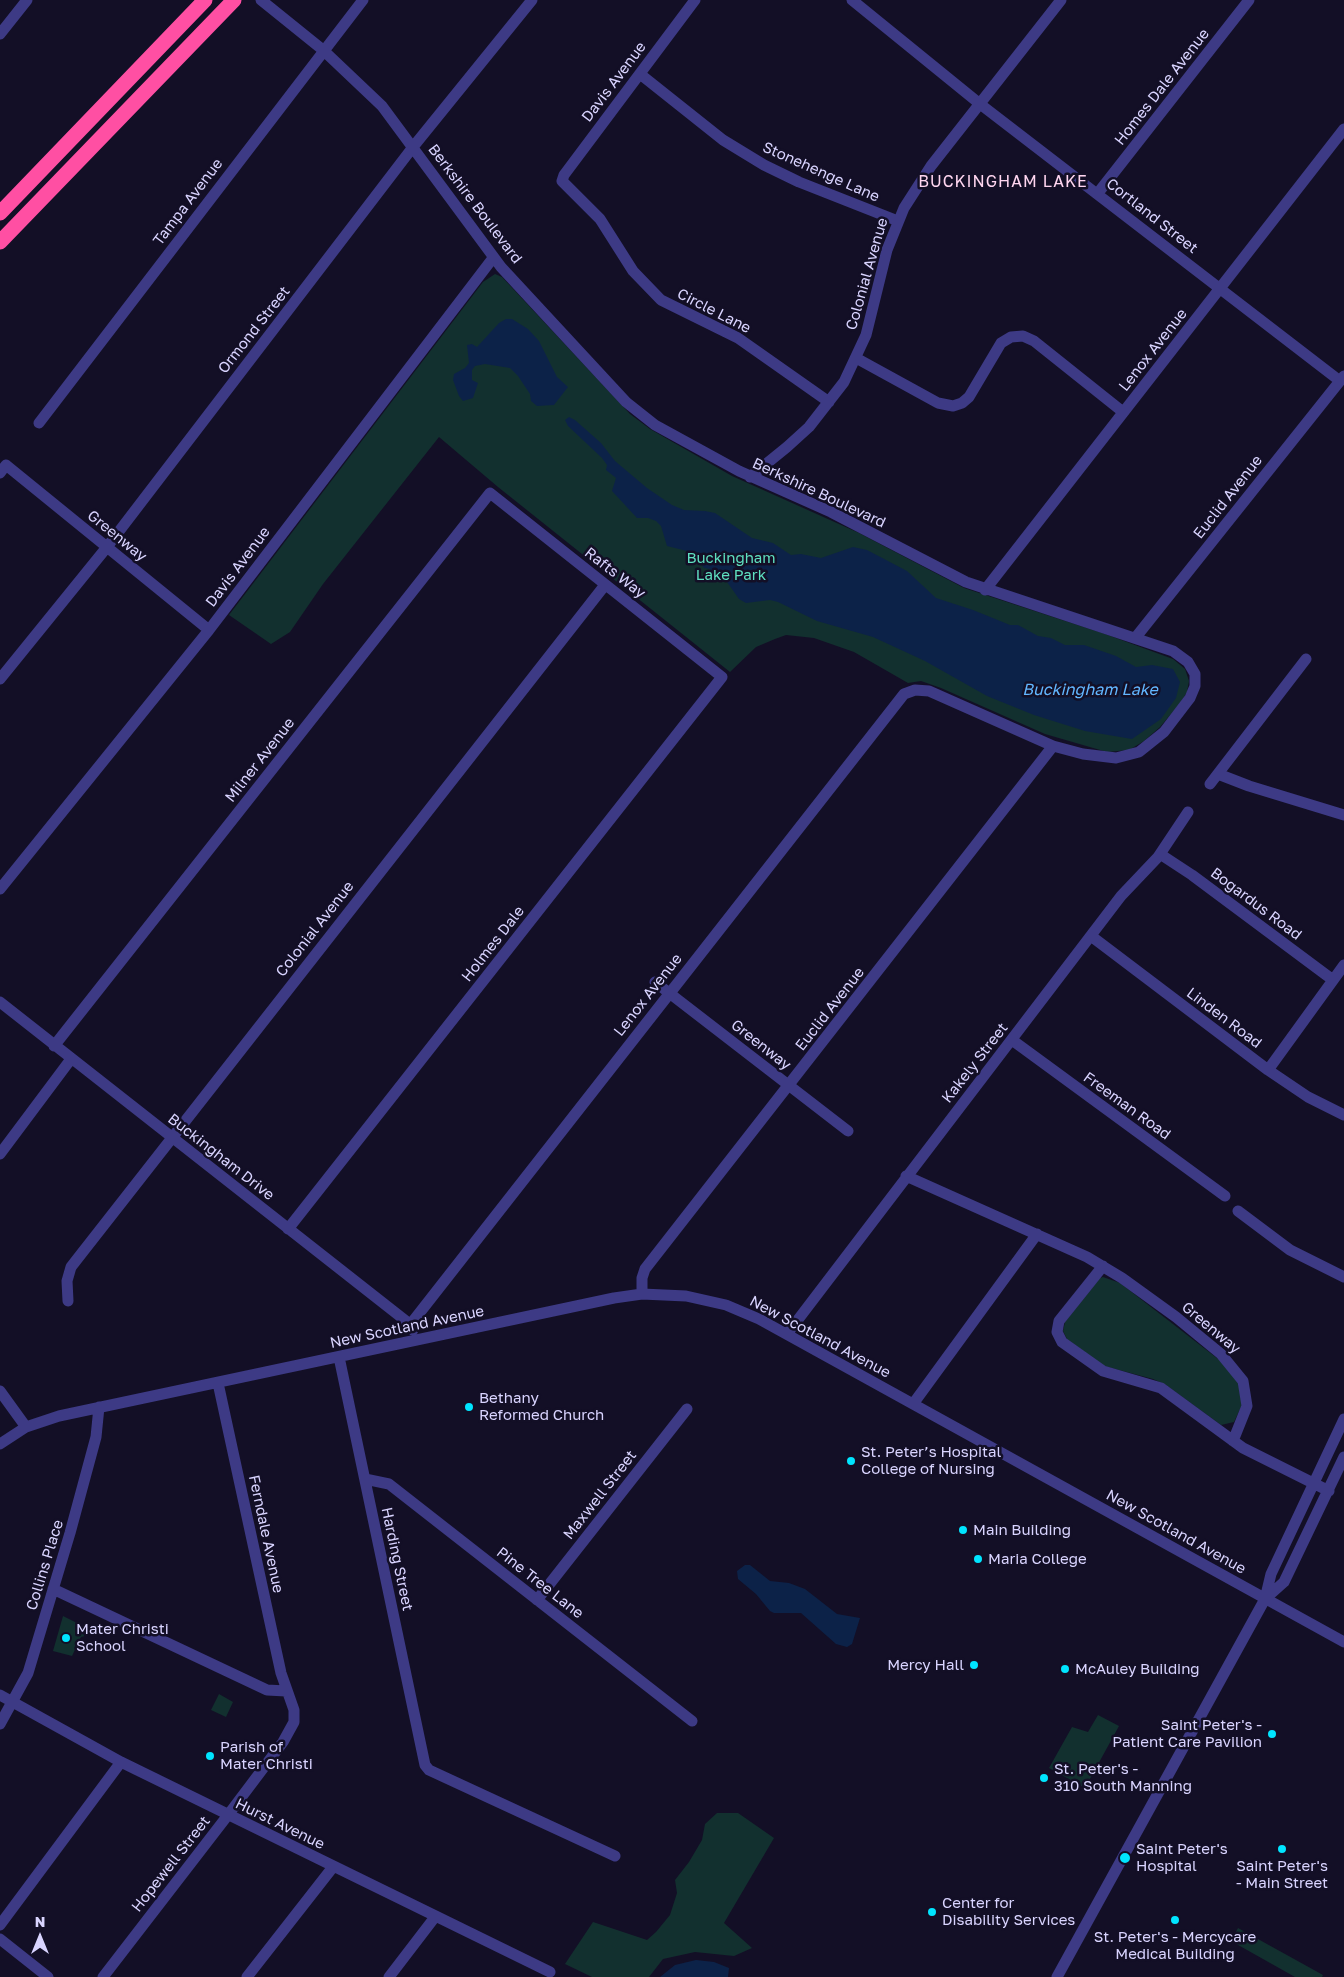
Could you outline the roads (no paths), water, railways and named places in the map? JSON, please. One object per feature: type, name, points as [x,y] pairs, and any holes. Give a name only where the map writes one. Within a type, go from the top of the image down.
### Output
[{"type":"highway","points":[[0,213],[205,0]]},
{"type":"highway","points":[[0,242],[234,0]]},
{"type":"street","points":[[0,34],[26,0]]},
{"type":"street","name":"Berkshire Boulevard","points":[[261,0],[323,50],[382,106],[493,258],[633,408],[672,436],[750,477],[831,512],[938,569],[984,590],[1136,637],[1176,653],[1188,662],[1194,671],[1195,686],[1190,698],[1169,726],[1140,752],[1121,758],[1094,756],[1053,746],[940,695],[923,690],[915,690]]},
{"type":"street","name":"Tampa Avenue","points":[[39,423],[363,0]]},
{"type":"street","name":"Ormond Street","points":[[0,679],[107,547],[413,147],[532,0]]},
{"type":"street","name":"Davis Avenue","points":[[564,184],[564,175],[695,0]]},
{"type":"street","name":"Cortland Street","points":[[852,0],[868,5],[980,104],[1342,378]]},
{"type":"street","name":"Colonial Avenue","points":[[750,477],[798,438],[829,402],[856,358],[866,335],[887,250],[898,221],[931,166],[1061,0]]},
{"type":"street","name":"Homes Dale Avenue","points":[[1098,193],[1249,0]]},
{"type":"street","name":"Stonehenge Lane","points":[[640,74],[711,130],[756,160],[800,182],[898,221]]},
{"type":"street","name":"Lenox Avenue","points":[[984,590],[1344,129]]},
{"type":"street","name":"Circle Lane","points":[[564,184],[600,219],[633,271],[661,300],[738,338],[829,402]]},
{"type":"street","name":"Davis Avenue","points":[[0,889],[209,630],[493,258]]},
{"type":"street","points":[[856,358],[938,403],[953,406],[962,403],[969,396],[1001,343],[1011,337],[1023,336],[1034,341],[1123,412]]},
{"type":"street","name":"Euclid Avenue","points":[[1136,637],[1342,378]]},
{"type":"street","name":"Greenway","points":[[3,469],[107,547],[209,630]]},
{"type":"street","name":"Rafts Way","points":[[490,493],[722,677]]},
{"type":"street","name":"Milner Avenue","points":[[54,1046],[490,493]]},
{"type":"street","name":"Colonial Avenue","points":[[68,1301],[66,1281],[71,1267],[170,1137],[605,584]]},
{"type":"street","points":[[1210,784],[1306,659]]},
{"type":"street","name":"Holmes Dale","points":[[288,1229],[722,677]]},
{"type":"street","name":"Lenox Avenue","points":[[410,1325],[900,698],[915,690]]},
{"type":"street","name":"Euclid Avenue","points":[[642,1294],[642,1278],[645,1269],[1053,746]]},
{"type":"street","points":[[1218,774],[1250,786],[1344,815]]},
{"type":"street","name":"Kakely Street","points":[[787,1334],[1132,883],[1160,854],[1188,812]]},
{"type":"street","name":"Bogardus Road","points":[[1160,854],[1192,875],[1332,980]]},
{"type":"street","name":"Linden Road","points":[[1091,936],[1268,1070],[1308,1097],[1344,1115]]},
{"type":"street","points":[[1268,1070],[1344,965]]},
{"type":"street","name":"Greenway","points":[[655,982],[848,1131]]},
{"type":"street","name":"Buckingham Drive","points":[[0,1002],[410,1325],[416,1340]]},
{"type":"street","name":"Freeman Road","points":[[1012,1040],[1225,1196]]},
{"type":"street","points":[[0,1154],[71,1059]]},
{"type":"street","name":"Greenway","points":[[906,1176],[1037,1234],[1103,1266],[1176,1317],[1220,1354],[1239,1374],[1245,1386],[1248,1403],[1232,1441]]},
{"type":"street","points":[[1238,1211],[1290,1250],[1344,1278]]},
{"type":"street","points":[[913,1404],[1037,1234]]},
{"type":"street","points":[[1103,1266],[1060,1321],[1057,1330],[1060,1340],[1082,1358],[1103,1371],[1148,1382],[1167,1391],[1232,1441],[1329,1490]]},
{"type":"street","name":"New Scotland Avenue","points":[[0,1444],[26,1426],[50,1418],[614,1298],[642,1294],[672,1294],[715,1302],[750,1315],[787,1334],[1344,1642]]},
{"type":"street","name":"Harding Street","points":[[339,1357],[426,1767],[615,1856]]},
{"type":"street","name":"Ferndale Avenue","points":[[218,1383],[286,1691]]},
{"type":"street","points":[[0,1392],[26,1426]]},
{"type":"street","name":"Collins Place","points":[[0,1724],[26,1679],[96,1436],[100,1407]]},
{"type":"street","name":"Maxwell Street","points":[[537,1600],[687,1409]]},
{"type":"street","points":[[1058,1977],[1265,1599],[1271,1574],[1344,1420]]},
{"type":"street","points":[[1265,1599],[1284,1582],[1344,1457]]},
{"type":"street","name":"Pine Tree Lane","points":[[364,1479],[389,1484],[692,1722]]},
{"type":"street","points":[[53,1589],[267,1690],[286,1691]]},
{"type":"street","name":"Hopewell Street","points":[[103,1977],[228,1815],[292,1728],[294,1710],[286,1691]]},
{"type":"street","name":"Hurst Avenue","points":[[0,1695],[121,1762],[545,1970],[532,1977]]},
{"type":"street","points":[[0,1925],[121,1762]]},
{"type":"street","points":[[247,1977],[334,1867]]},
{"type":"street","points":[[389,1977],[435,1917]]},
{"type":"street","points":[[0,1940],[48,1977]]},
{"type":"water","points":[[506,319],[512,319],[528,329],[539,341],[557,377],[568,387],[554,405],[537,406],[531,401],[530,394],[510,368],[485,364],[475,366],[472,370],[472,380],[478,383],[473,398],[463,401],[459,396],[453,380],[454,374],[465,368],[469,363],[467,345],[472,344],[477,347],[499,323]]},
{"type":"water","name":"Buckingham Lake","points":[[569,417],[601,443],[615,461],[647,488],[672,505],[684,510],[715,513],[752,538],[773,543],[791,555],[801,554],[821,558],[853,547],[867,550],[907,571],[936,598],[1010,625],[1018,625],[1038,636],[1051,638],[1065,645],[1084,645],[1116,656],[1136,667],[1152,665],[1173,669],[1180,682],[1176,698],[1161,719],[1132,739],[1085,731],[1034,715],[987,696],[925,661],[873,637],[817,621],[778,602],[770,600],[746,603],[739,599],[725,579],[716,576],[710,569],[704,568],[687,551],[667,546],[661,526],[656,521],[648,518],[637,518],[612,491],[616,478],[606,470],[607,465],[602,458],[568,426],[565,420]]},
{"type":"water","points":[[745,1565],[750,1565],[770,1581],[789,1583],[805,1589],[837,1614],[860,1618],[852,1644],[847,1647],[836,1644],[801,1613],[774,1613],[770,1611],[756,1594],[738,1579],[737,1571]]},
{"type":"water","points":[[696,1960],[714,1962],[729,1968],[728,1977],[660,1977],[675,1965]]},
{"type":"place","name":"Bethany Reformed Church","points":[[469,1407]]},
{"type":"place","name":"St. Peter’s Hospital College of Nursing","points":[[851,1461]]},
{"type":"place","name":"Main Building","points":[[963,1530]]},
{"type":"place","name":"Maria College","points":[[978,1559]]},
{"type":"place","name":"Mater Christi School","points":[[66,1638]]},
{"type":"place","name":"Mercy Hall","points":[[974,1665]]},
{"type":"place","name":"McAuley Building","points":[[1065,1669]]},
{"type":"place","name":"Saint Peter's - Patient Care Pavilion","points":[[1272,1734]]},
{"type":"place","name":"Parish of Mater Christi","points":[[210,1756]]},
{"type":"place","name":"St. Peter's - 310 South Manning","points":[[1044,1778]]},
{"type":"place","name":"Saint Peter's - Main Street","points":[[1282,1849]]},
{"type":"place","name":"Saint Peter's Hospital","points":[[1125,1858]]},
{"type":"place","name":"Center for Disability Services","points":[[932,1912]]},
{"type":"place","name":"St. Peter's - Mercycare Medical Building","points":[[1175,1920]]},
{"type":"district","name":"BUCKINGHAM LAKE","points":[[1003,182]]},
{"type":"park label","name":"Buckingham Lake Park","points":[[731,566]]}]
